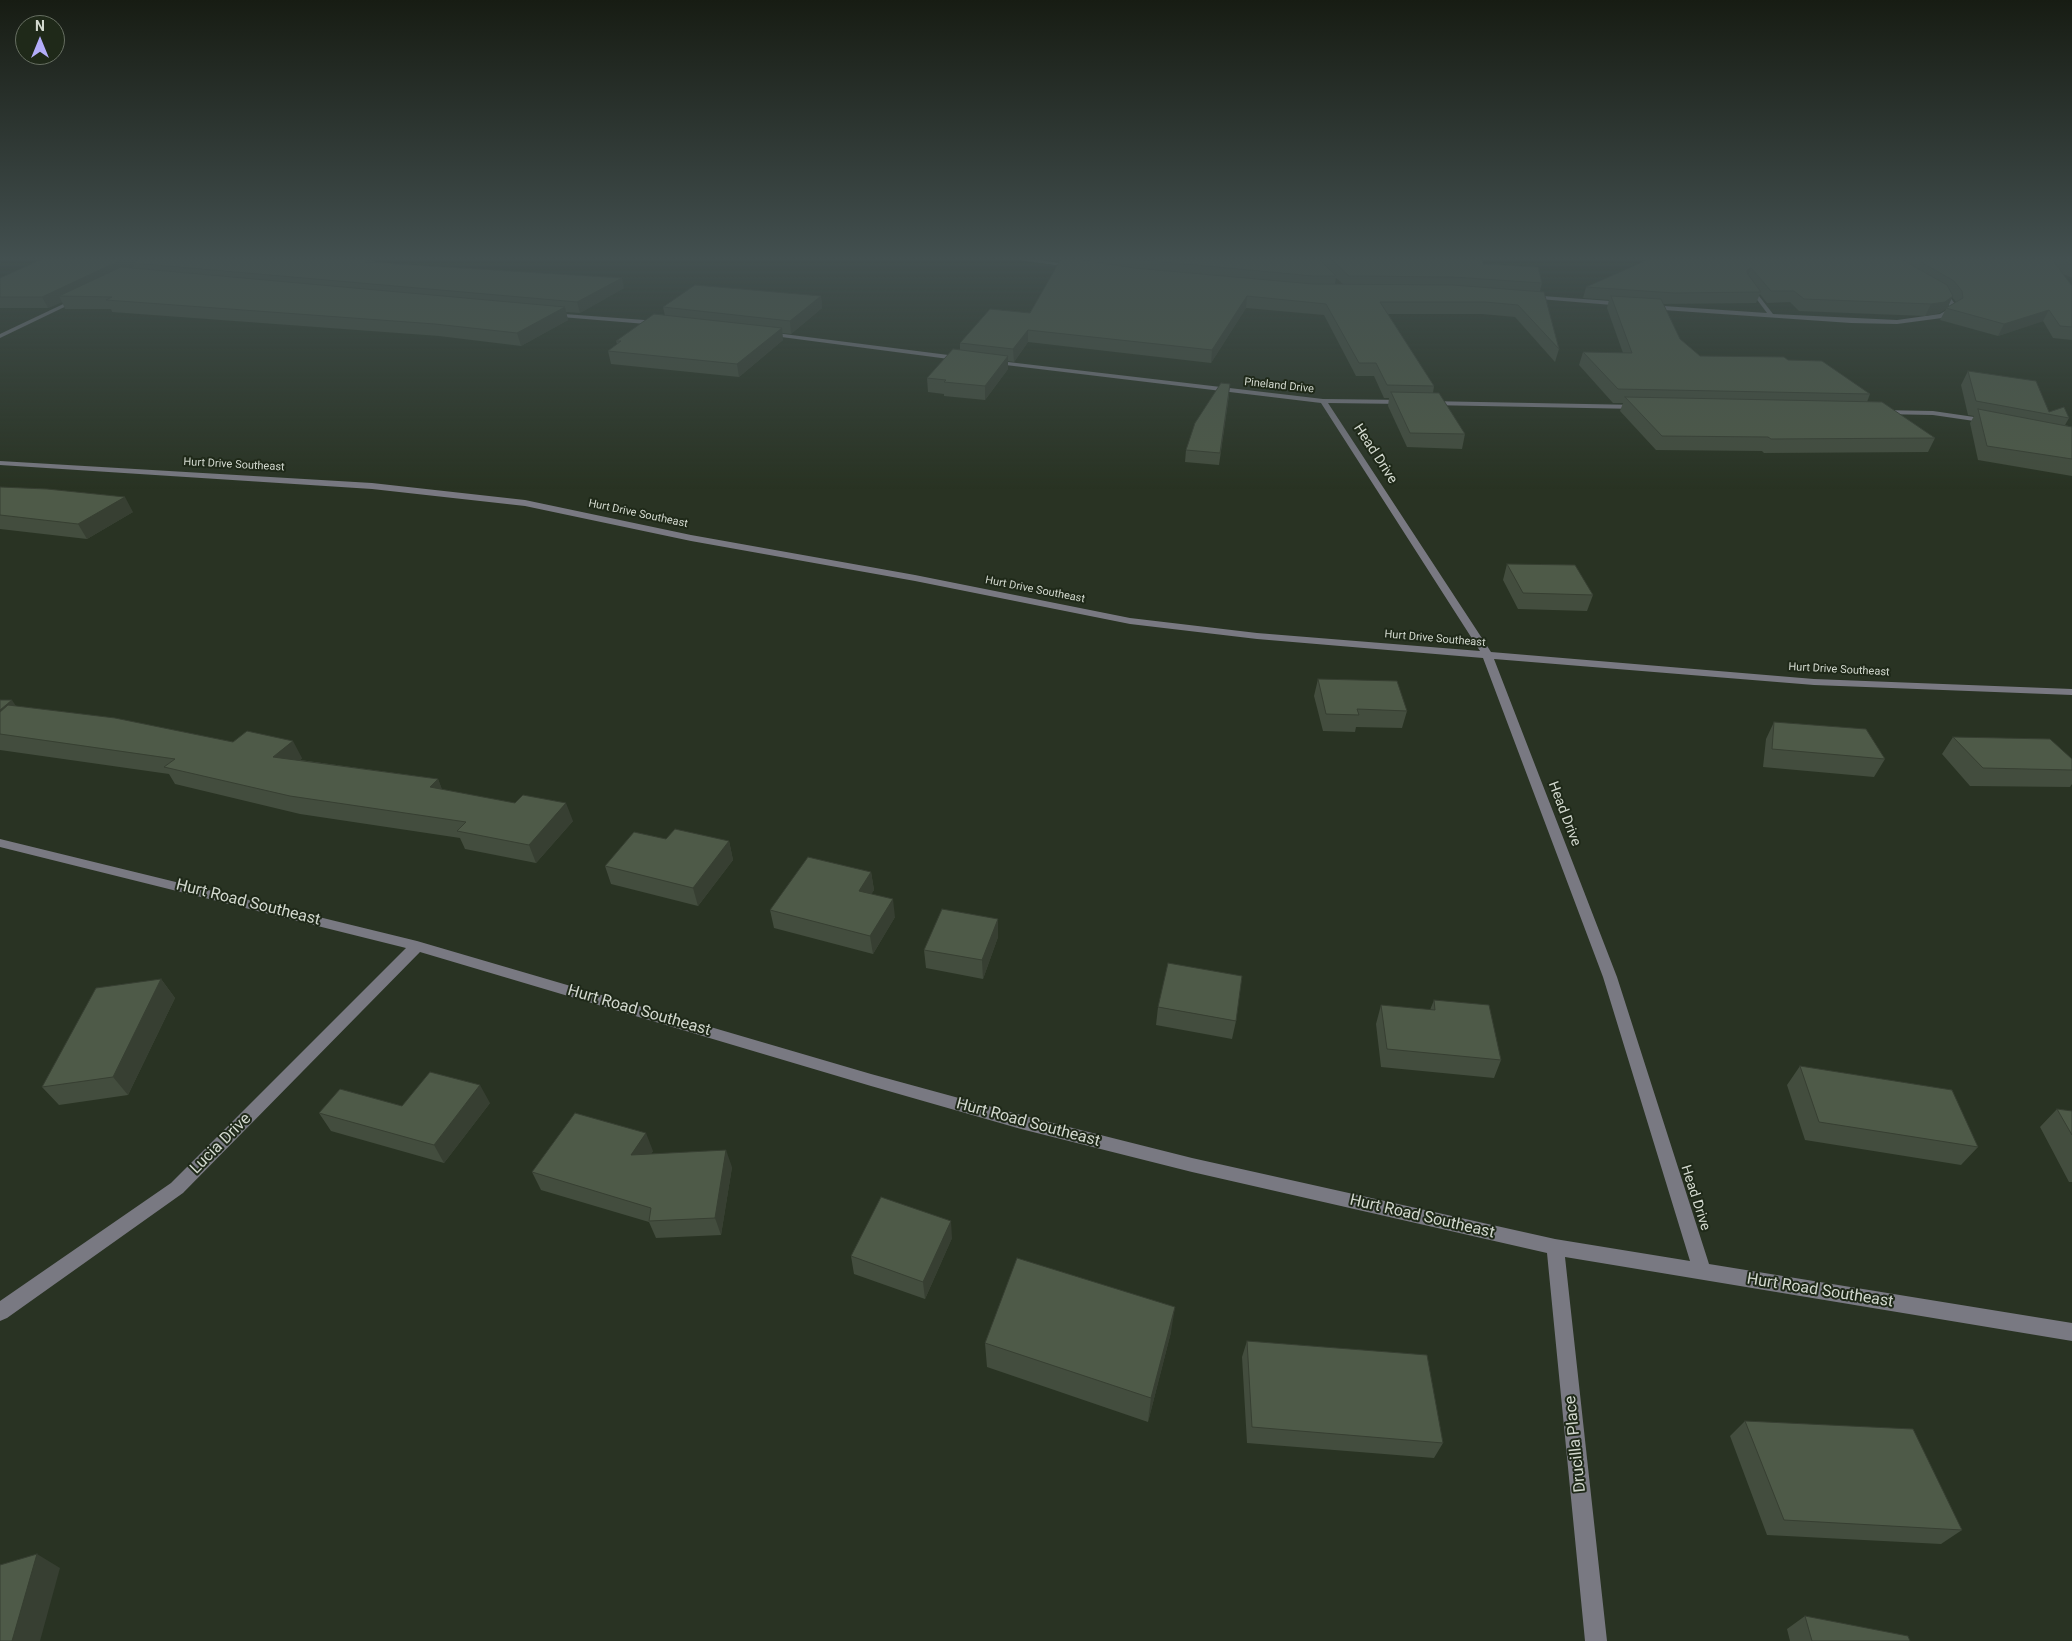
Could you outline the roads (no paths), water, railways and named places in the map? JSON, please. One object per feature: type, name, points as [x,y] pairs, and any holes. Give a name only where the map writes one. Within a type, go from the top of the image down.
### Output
[{"type":"street","points":[[776,336],[970,360]]},
{"type":"street","name":"Pineland Drive","points":[[980,361],[1323,401],[1413,402]]},
{"type":"street","name":"Head Drive","points":[[1323,401],[1488,656],[1610,977],[1703,1272]]},
{"type":"street","points":[[1423,402],[1644,407]]},
{"type":"street","points":[[1873,412],[1933,413],[1996,423]]},
{"type":"street","name":"Hurt Drive Southeast","points":[[0,463],[372,486],[516,502],[1130,621],[1257,636],[1814,682],[2072,692]]},
{"type":"street","name":"Hurt Road Southeast","points":[[0,843],[303,916],[417,946],[871,1080],[1022,1122],[1192,1165],[1555,1247],[2072,1332]]},
{"type":"street","name":"Lucia Drive","points":[[0,1312],[177,1188],[417,946]]},
{"type":"street","name":"Drucilla Place","points":[[1555,1247],[1596,1641]]}]
